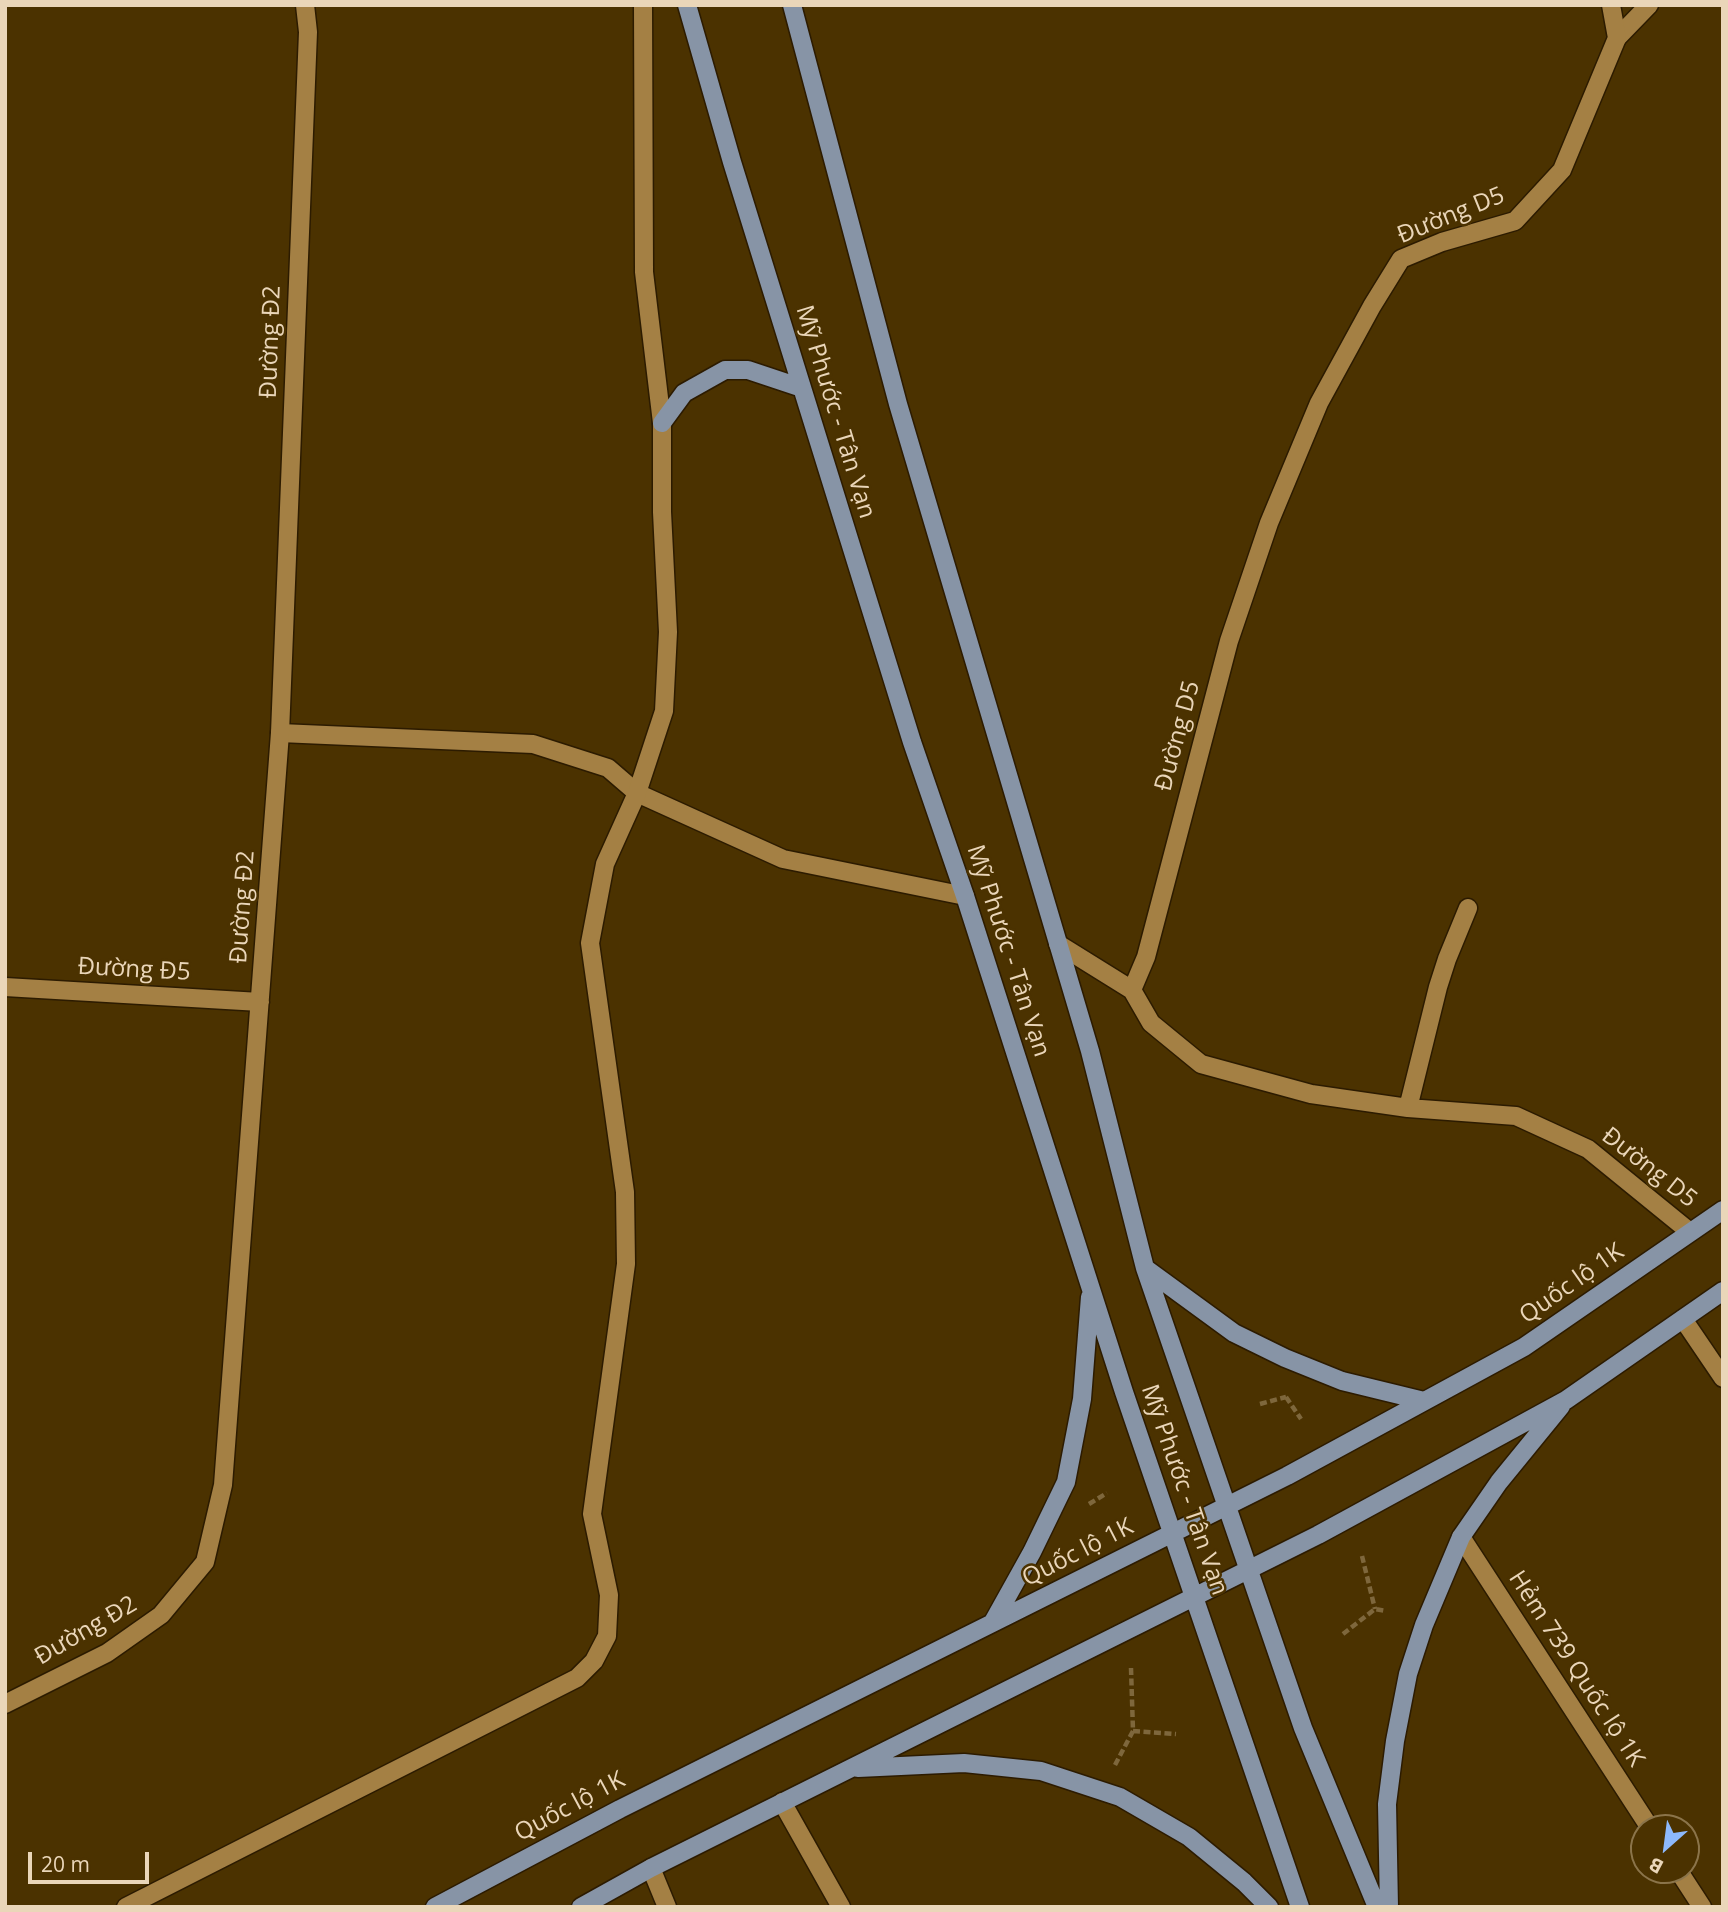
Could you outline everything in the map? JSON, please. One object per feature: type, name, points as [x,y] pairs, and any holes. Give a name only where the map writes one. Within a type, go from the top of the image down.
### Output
[{"type":"main road","name":"Mỹ Phước - Tân Vạn","points":[[687,5],[732,162],[912,742],[965,896],[1128,1405],[1300,1907]]},
{"type":"main road","name":"Mỹ Phước - Tân Vạn","points":[[792,5],[898,404],[1090,1051],[1145,1268],[1303,1728],[1377,1907]]},
{"type":"main road","points":[[662,424],[684,393],[725,370],[748,370],[802,388]]},
{"type":"main road","name":"Quốc lộ 1K","points":[[435,1907],[620,1809],[1287,1476],[1424,1402],[1524,1347],[1723,1210]]},
{"type":"main road","points":[[1145,1268],[1234,1333],[1284,1358],[1342,1381],[1424,1402]]},
{"type":"main road","points":[[993,1622],[1032,1552],[1066,1482],[1082,1399],[1090,1287]]},
{"type":"main road","points":[[581,1907],[651,1868],[1327,1530],[1566,1400],[1723,1291]]},
{"type":"main road","points":[[1389,1907],[1387,1804],[1395,1741],[1408,1674],[1429,1612],[1461,1537],[1499,1482],[1566,1400]]},
{"type":"main road","points":[[851,1768],[964,1763],[1041,1771],[1101,1790],[1120,1797],[1189,1838],[1244,1882],[1269,1907]]},
{"type":"street","name":"Đường Đ2","points":[[5,1704],[107,1653],[161,1615],[205,1562],[223,1485],[279,733],[308,32],[305,5]]},
{"type":"street","points":[[126,1907],[577,1678],[594,1661],[607,1636],[609,1595],[592,1514],[626,1264],[626,1228],[625,1192],[590,943],[605,864],[637,793],[664,711],[668,632],[662,512],[662,424],[644,272],[643,5]]},
{"type":"street","points":[[1611,5],[1617,38]]},
{"type":"street","points":[[1617,38],[1649,5]]},
{"type":"street","name":"Đường D5","points":[[1617,38],[1562,170],[1515,221],[1442,242],[1401,260],[1372,306],[1319,403],[1269,523],[1228,641],[1146,957],[1132,990],[1151,1023],[1202,1064],[1311,1094],[1408,1108],[1516,1116],[1588,1149],[1690,1232]]},
{"type":"street","points":[[279,733],[533,744],[608,768],[637,793],[783,859],[965,896]]},
{"type":"street","points":[[1408,1108],[1438,987],[1468,908]]},
{"type":"street","points":[[1058,944],[1132,990]]},
{"type":"street","name":"Đường Đ5","points":[[5,987],[260,1002]]},
{"type":"street","points":[[1683,1319],[1723,1378]]},
{"type":"street","name":"Hẻm 739 Quốc lộ 1K","points":[[1461,1537],[1641,1814]]},
{"type":"street","points":[[782,1802],[841,1907]]},
{"type":"street","points":[[651,1868],[667,1907]]},
{"type":"street","points":[[1687,1884],[1702,1907]]},
{"type":"path","points":[[1260,1404],[1286,1398],[1301,1419]]},
{"type":"path","points":[[1086,1506],[1107,1493]]},
{"type":"path","points":[[1362,1556],[1375,1609]]},
{"type":"path","points":[[1343,1634],[1375,1609],[1386,1611]]},
{"type":"path","points":[[1118,1761],[1133,1731],[1131,1668]]},
{"type":"path","points":[[1133,1731],[1176,1734]]}]
